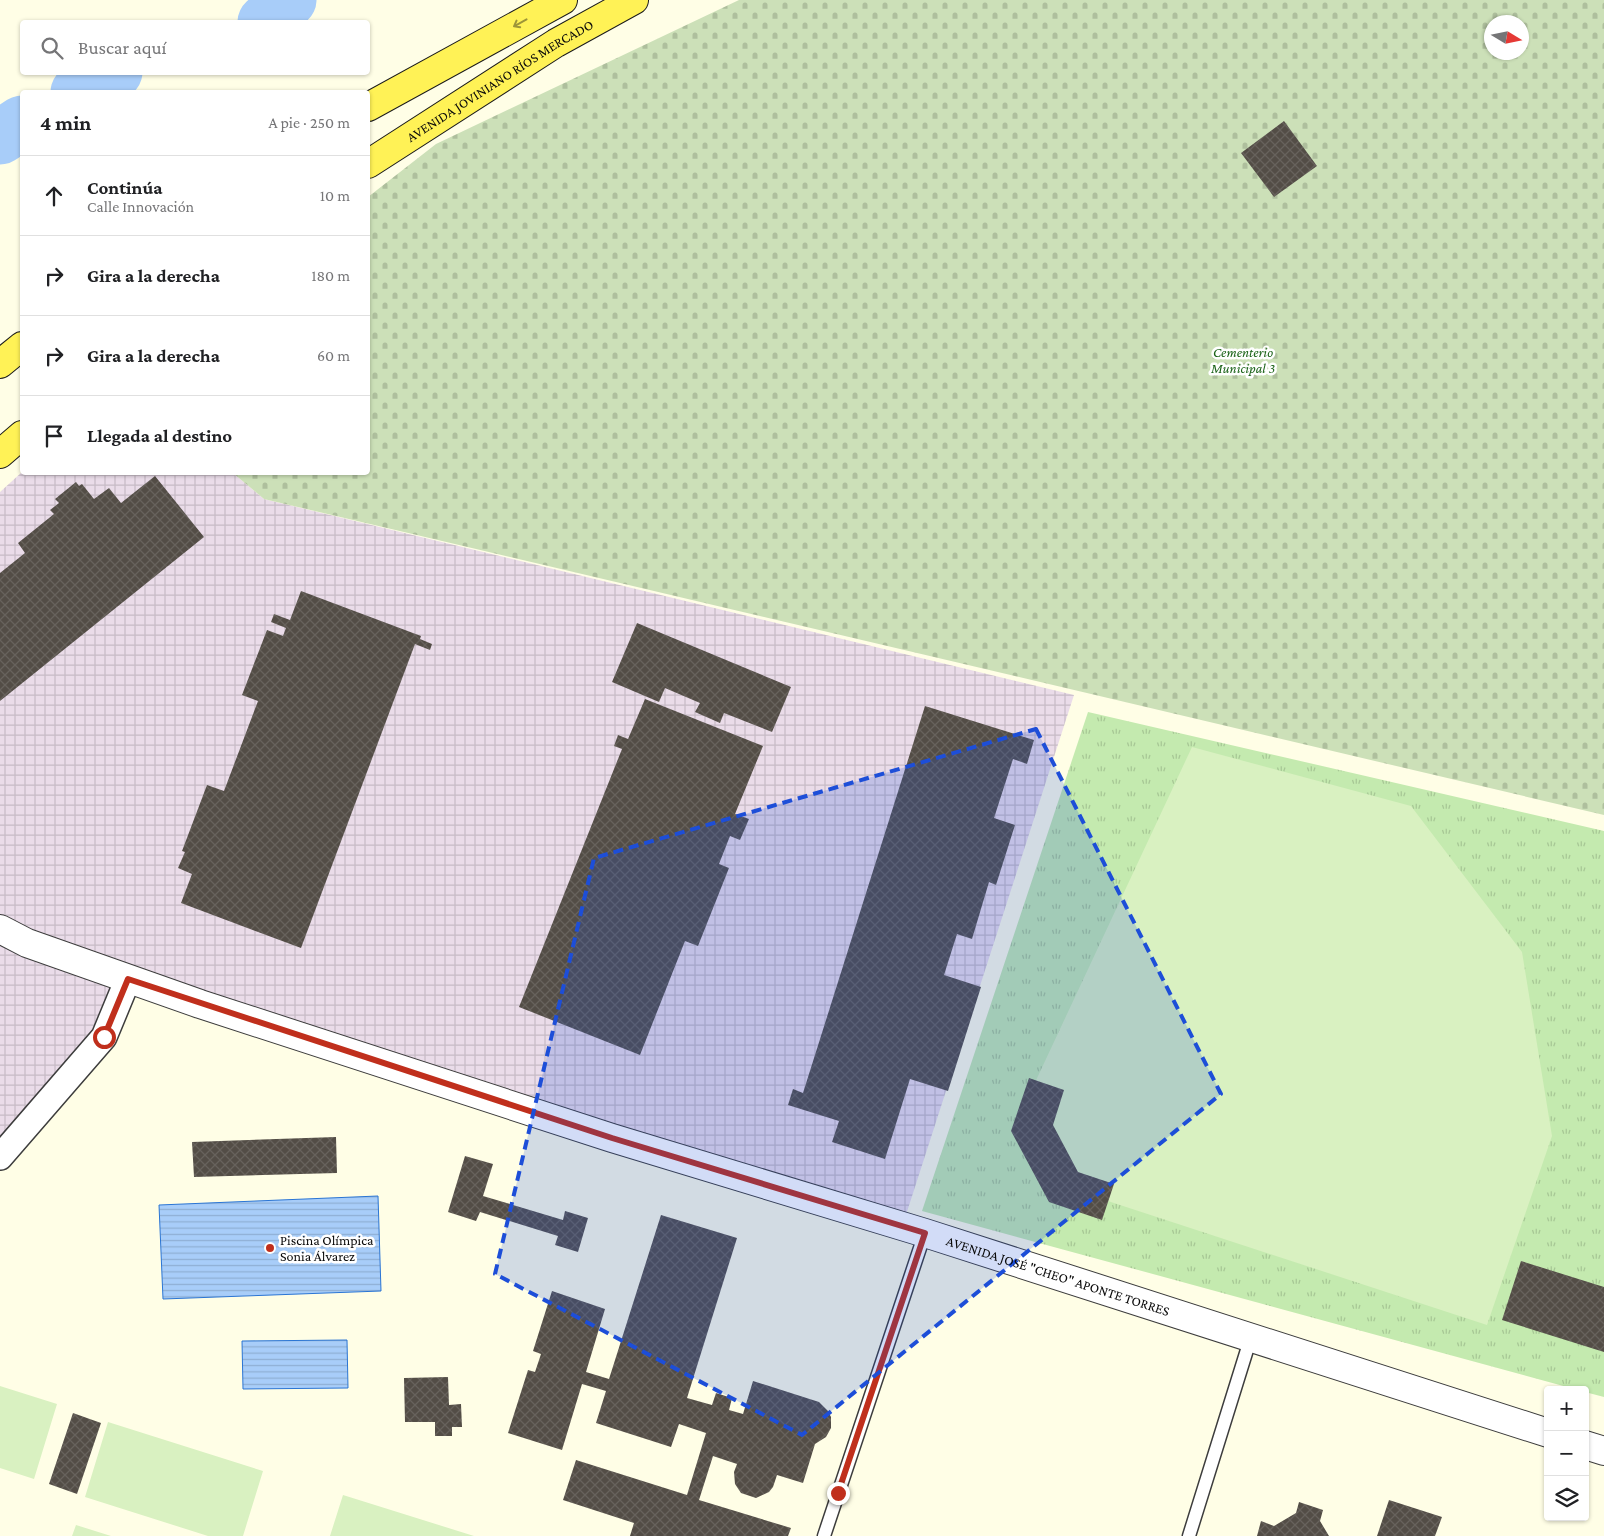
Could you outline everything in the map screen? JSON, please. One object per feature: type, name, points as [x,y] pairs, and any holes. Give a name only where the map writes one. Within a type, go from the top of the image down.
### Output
[{"type":"main road","points":[[370,106],[563,0]]},
{"type":"main road","name":"AVENIDA JOVINIANO RÍOS MERCADO","points":[[370,163],[556,43],[634,0]]},
{"type":"main road","points":[[0,364],[20,348]]},
{"type":"main road","points":[[0,454],[20,437]]},
{"type":"street","name":"AVENIDA JOSÉ \"CHEO\" APONTE TORRES","points":[[0,929],[27,943],[128,979],[612,1138],[925,1233],[1544,1432]]},
{"type":"street","points":[[0,1158],[104,1037],[128,979]]},
{"type":"street","points":[[1589,1446],[1604,1451]]},
{"type":"lane","points":[[824,1536],[925,1233]]},
{"type":"lane","points":[[1189,1536],[1251,1337]]},
{"type":"highlighted area","points":[[1036,729],[1221,1094],[802,1435],[495,1274],[594,858]]},
{"type":"shaded area","points":[[20,474],[235,475],[264,499],[1074,695],[903,1224],[133,979],[0,1161],[0,492]]},
{"type":"green space","name":"Cementerio Municipal 3","points":[[739,0],[1604,0],[1604,815],[264,499],[235,475],[370,475],[370,195],[436,144]]},
{"type":"green space","points":[[1088,712],[1604,831],[1604,1397],[1589,1393],[1589,1386],[1563,1386],[922,1211]]},
{"type":"green space","points":[[1192,747],[1411,806],[1522,952],[1552,1136],[1487,1325],[1062,1186],[1024,1106]]},
{"type":"green space","points":[[0,1386],[57,1404],[34,1479],[0,1468]]},
{"type":"green space","points":[[108,1422],[263,1471],[243,1536],[208,1536],[85,1497]]},
{"type":"green space","points":[[343,1495],[474,1536],[330,1536]]},
{"type":"green space","points":[[76,1525],[111,1536],[72,1536]]},
{"type":"water","name":"Piscina Olímpica Sonia Álvarez","points":[[378,1196],[381,1291],[163,1299],[159,1205]]},
{"type":"water","points":[[347,1340],[348,1388],[243,1389],[242,1341]]},
{"type":"building","points":[[1284,121],[1317,166],[1274,197],[1241,153]]},
{"type":"building","points":[[155,476],[204,537],[0,701],[0,573],[25,553],[18,543],[54,514],[50,510],[59,503],[55,499],[76,482],[79,486],[82,484],[94,499],[109,488],[121,503]]},
{"type":"building","points":[[301,591],[421,636],[420,639],[432,644],[430,650],[415,644],[301,948],[181,903],[192,874],[178,868],[185,852],[182,851],[207,785],[224,791],[258,701],[242,695],[267,630],[283,636],[286,628],[271,622],[274,614],[290,620]]},
{"type":"building","points":[[637,623],[791,687],[772,732],[724,713],[720,723],[695,712],[700,703],[665,688],[659,702],[612,682]]},
{"type":"building","points":[[645,699],[763,746],[735,814],[749,819],[740,840],[730,836],[719,864],[729,868],[698,946],[685,941],[640,1055],[519,1007],[622,749],[614,746],[618,735],[628,739]]},
{"type":"building","points":[[925,706],[1034,740],[1027,764],[1013,759],[994,818],[1015,825],[996,885],[989,882],[972,939],[957,934],[944,975],[981,987],[948,1091],[910,1079],[885,1159],[832,1142],[839,1121],[788,1105],[793,1089],[803,1093]]},
{"type":"building","points":[[1029,1078],[1064,1090],[1053,1125],[1078,1172],[1114,1184],[1102,1220],[1049,1202],[1011,1131]]},
{"type":"building","points":[[336,1137],[337,1173],[194,1177],[192,1142]]},
{"type":"building","points":[[465,1156],[493,1164],[483,1196],[563,1220],[565,1211],[588,1218],[578,1252],[555,1245],[558,1236],[480,1212],[476,1221],[448,1212]]},
{"type":"building","points":[[661,1215],[737,1238],[687,1398],[712,1405],[716,1393],[732,1398],[729,1410],[743,1414],[753,1381],[819,1402],[831,1417],[831,1428],[826,1437],[815,1444],[803,1483],[777,1475],[769,1492],[756,1498],[741,1493],[735,1484],[734,1472],[737,1464],[713,1456],[699,1500],[791,1528],[788,1536],[630,1536],[634,1523],[563,1500],[576,1460],[687,1495],[706,1433],[679,1424],[671,1447],[596,1423],[606,1391],[582,1384],[562,1450],[508,1433],[528,1370],[535,1372],[541,1354],[533,1351],[552,1291],[605,1309],[586,1372],[609,1379]]},
{"type":"building","points":[[1521,1261],[1604,1287],[1604,1352],[1502,1320]]},
{"type":"building","points":[[448,1377],[449,1405],[461,1404],[462,1427],[452,1427],[452,1436],[435,1436],[435,1422],[405,1422],[404,1378]]},
{"type":"building","points":[[73,1413],[101,1423],[77,1494],[49,1484]]},
{"type":"building","points":[[1389,1500],[1442,1517],[1435,1536],[1377,1536]]},
{"type":"building","points":[[1299,1502],[1323,1510],[1320,1521],[1329,1536],[1257,1536],[1261,1521],[1274,1526],[1296,1513]]},
{"type":"waterway","points":[[267,20],[289,0]]},
{"type":"waterway","points":[[82,90],[109,75]]},
{"type":"waterway","points":[[0,137],[20,124]]},
{"type":"place","name":"Piscina Olímpica Sonia Álvarez","points":[[270,1248]]},
{"type":"route","points":[[104,1037],[128,979],[612,1138],[925,1233],[838,1493]]}]
